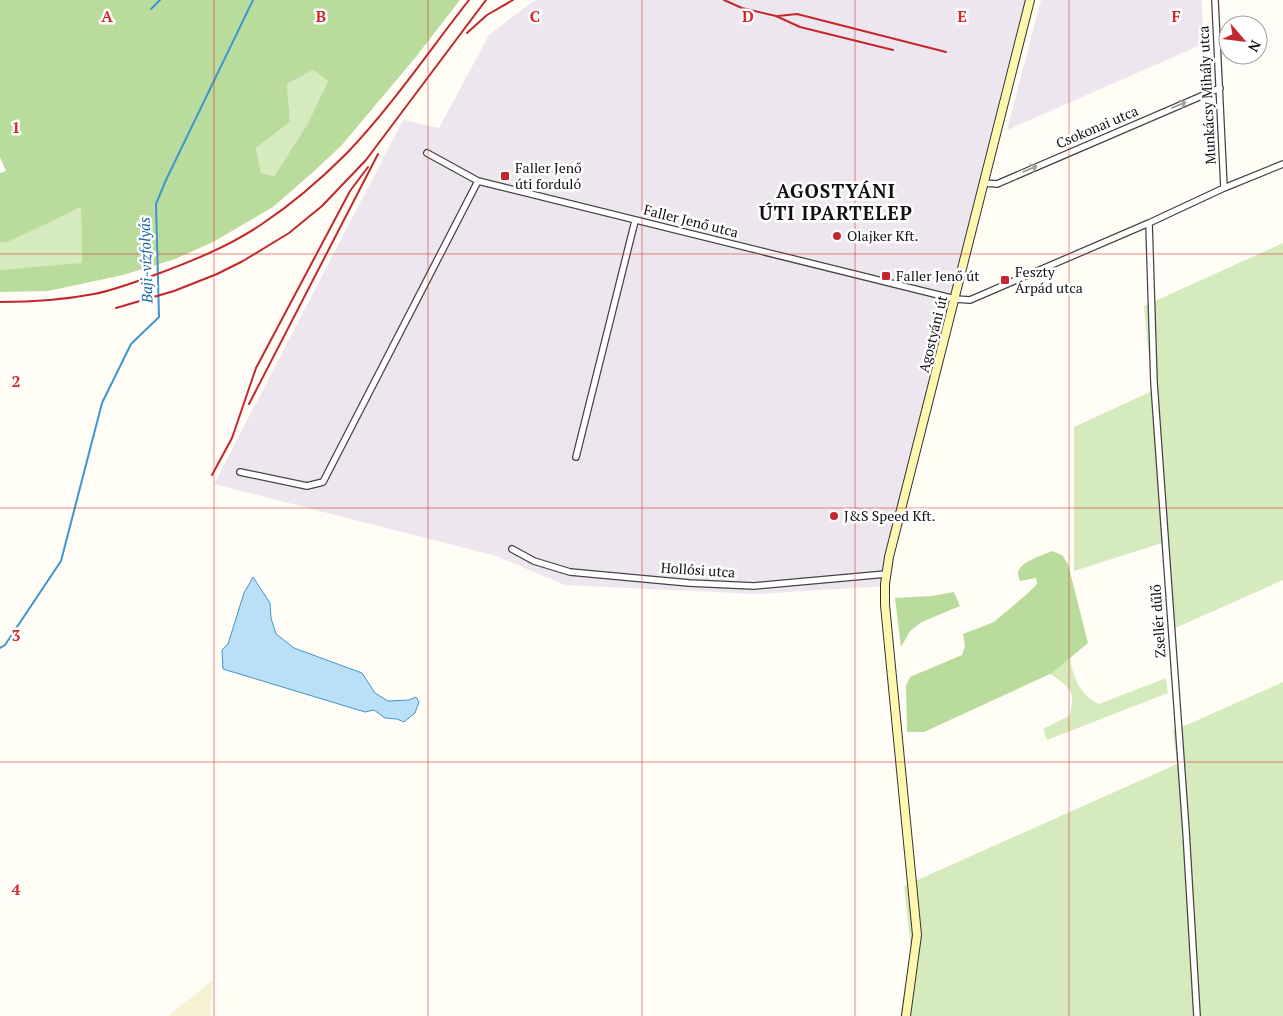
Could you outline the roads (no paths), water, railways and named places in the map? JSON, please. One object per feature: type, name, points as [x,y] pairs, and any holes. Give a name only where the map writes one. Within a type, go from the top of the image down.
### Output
[{"type":"main road","name":"Agostyáni út","points":[[906,1016],[917,935],[885,605],[886,574],[1030,0]]},
{"type":"street","name":"Munkácsy Mihály utca","points":[[1215,0],[1224,188]]},
{"type":"street","name":"Csokonai utca","points":[[984,183],[997,184],[1220,88]]},
{"type":"street","name":"Faller Jenő utca","points":[[427,153],[478,181],[955,299]]},
{"type":"street","points":[[955,299],[970,300],[1149,223],[1224,188],[1283,164]]},
{"type":"street","points":[[240,472],[307,486],[323,482],[478,181]]},
{"type":"street","points":[[576,457],[635,221]]},
{"type":"street","name":"Zsellér dűlő","points":[[1149,223],[1154,383],[1186,830],[1197,1016]]},
{"type":"street","name":"Hollósi utca","points":[[512,550],[534,561],[570,572],[689,583],[754,586],[886,574]]},
{"type":"water","points":[[253,577],[270,603],[271,618],[276,634],[294,648],[362,673],[375,693],[388,701],[409,700],[416,697],[419,702],[415,713],[404,722],[385,718],[374,710],[365,712],[223,669],[222,650],[228,644],[244,593]]},
{"type":"waterway","points":[[151,9],[160,0]]},
{"type":"waterway","name":"Baji-vízfolyás","points":[[0,648],[5,645],[61,561],[102,403],[131,344],[159,317],[156,204],[253,0]]},
{"type":"railway","points":[[0,302],[59,299],[94,294],[116,288],[166,271],[208,253],[236,240],[262,224],[306,191],[363,136],[469,0]]},
{"type":"railway","points":[[116,308],[174,291],[217,274],[243,261],[289,233],[322,206],[366,160],[486,0]]},
{"type":"railway","points":[[467,33],[487,15],[513,0]]},
{"type":"railway","points":[[724,0],[742,8],[776,16],[800,27],[893,50]]},
{"type":"railway","points":[[778,16],[797,14],[946,52]]},
{"type":"railway","points":[[249,404],[378,154]]},
{"type":"railway","points":[[212,475],[232,438],[256,368],[350,191],[368,167]]},
{"type":"place","name":"Faller Jenő úti forduló","points":[[505,176]]},
{"type":"place","name":"Olajker Kft.","points":[[837,236]]},
{"type":"place","name":"Faller Jenő út","points":[[886,276]]},
{"type":"place","name":"Feszty Árpád utca","points":[[1005,280]]},
{"type":"place","name":"J&S Speed Kft.","points":[[834,516]]},
{"type":"district","name":"AGOSTYÁNI ÚTI IPARTELEP","points":[[836,202]]}]
